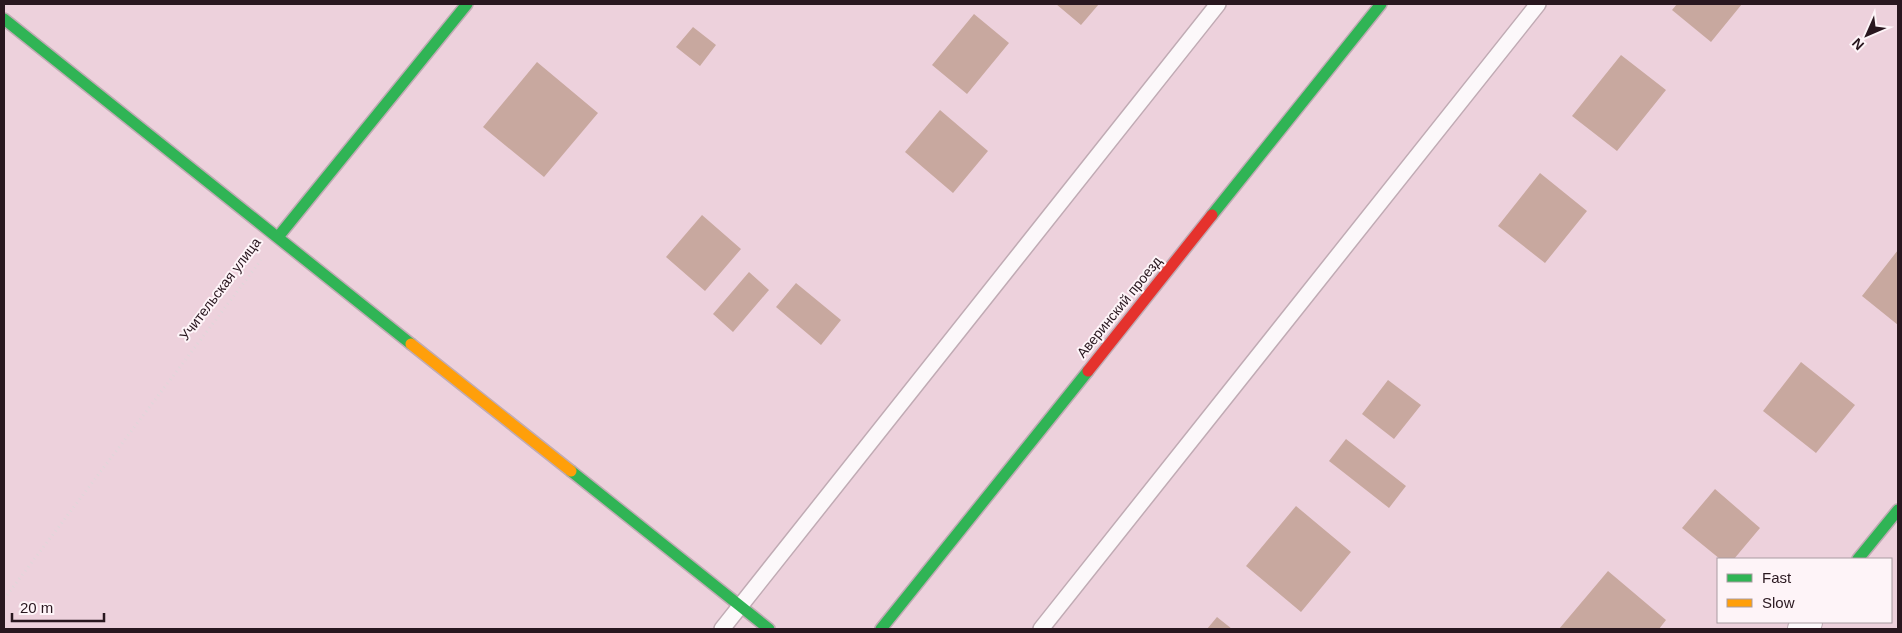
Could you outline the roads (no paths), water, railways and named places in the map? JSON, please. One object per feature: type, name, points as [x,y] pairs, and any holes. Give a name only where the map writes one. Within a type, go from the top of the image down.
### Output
[{"type":"street","name":"Учительская улица","points":[[278,237],[467,4]]},
{"type":"street","name":"Аверинский проезд","points":[[881,629],[1381,4]]},
{"type":"street","points":[[4,19],[769,629]]},
{"type":"street","points":[[1859,558],[1898,510]]},
{"type":"lane","points":[[722,629],[1218,4]]},
{"type":"lane","points":[[1041,629],[1538,4]]}]
